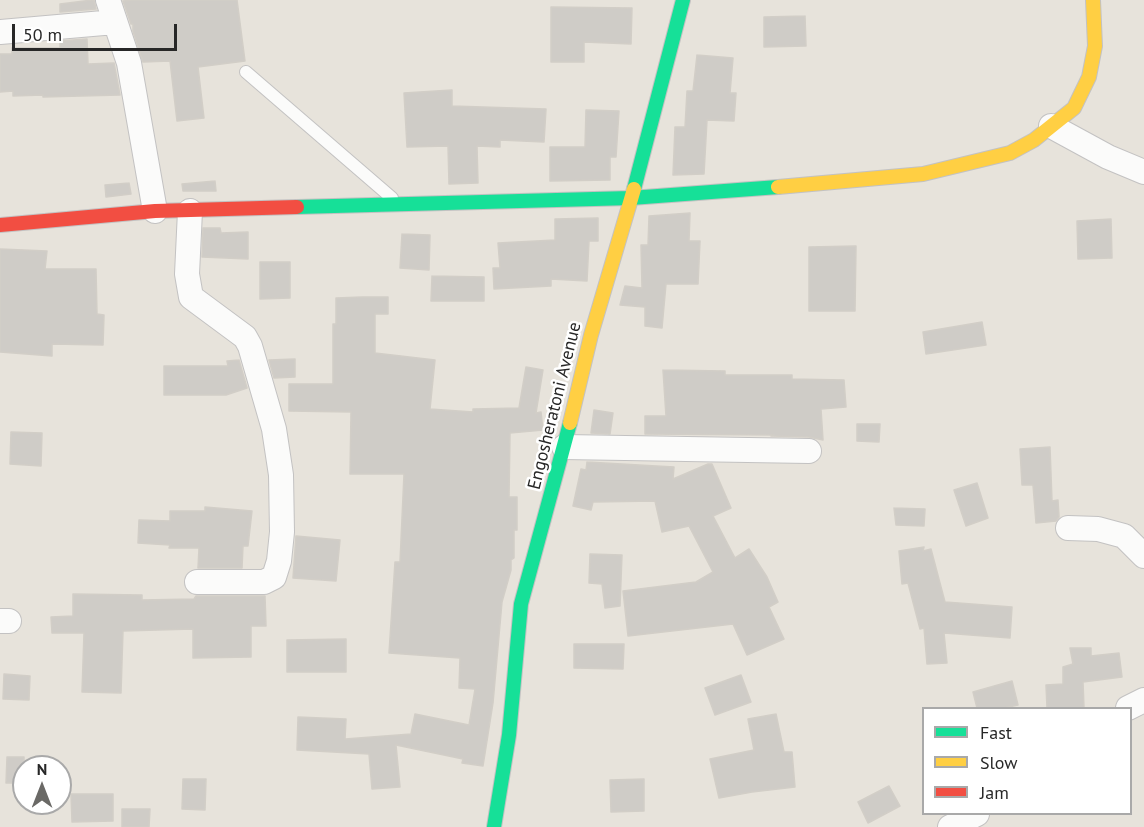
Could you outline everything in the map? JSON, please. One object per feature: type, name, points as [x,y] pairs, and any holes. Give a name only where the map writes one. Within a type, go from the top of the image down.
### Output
[{"type":"street","name":"Engosheratoni Avenue","points":[[494,827],[509,735],[521,604],[564,447],[591,335],[632,198],[683,0]]},
{"type":"street","points":[[0,225],[155,211],[632,198],[923,174],[1010,153],[1034,140],[1074,108],[1089,76],[1095,46],[1093,0]]},
{"type":"street","points":[[0,33],[112,11],[129,63],[155,211]]},
{"type":"street","points":[[1051,126],[1108,157],[1144,172]]},
{"type":"street","points":[[190,211],[188,289],[196,302],[245,337],[250,346],[274,429],[281,475],[282,520],[281,548],[274,577],[264,582],[197,582]]},
{"type":"street","points":[[564,447],[809,451]]},
{"type":"street","points":[[1068,528],[1098,529],[1124,536],[1144,556]]},
{"type":"street","points":[[1130,707],[1144,700]]},
{"type":"street","points":[[950,827],[973,815]]},
{"type":"lane","points":[[246,72],[400,204]]},
{"type":"building","points":[[94,0],[96,9],[60,12],[60,4]]},
{"type":"building","points":[[237,0],[245,61],[198,67],[204,118],[177,121],[170,61],[143,62],[133,24],[131,24],[123,1]]},
{"type":"building","points":[[551,7],[632,8],[631,44],[584,42],[584,62],[551,62]]},
{"type":"building","points":[[805,16],[806,46],[764,47],[764,17]]},
{"type":"building","points":[[87,39],[88,64],[114,63],[120,95],[43,97],[43,95],[13,96],[13,91],[0,92],[0,54],[12,54],[12,48],[60,48],[60,41]]},
{"type":"building","points":[[697,55],[733,58],[730,93],[736,93],[734,121],[707,120],[704,174],[673,175],[675,127],[685,127],[687,91],[693,91]]},
{"type":"building","points":[[452,90],[452,106],[546,109],[544,142],[500,140],[500,147],[477,146],[478,183],[449,184],[448,146],[407,147],[404,93]]},
{"type":"building","points":[[586,110],[619,111],[616,157],[610,157],[610,180],[550,181],[550,147],[585,147]]},
{"type":"building","points":[[215,181],[216,191],[183,191],[182,184]]},
{"type":"building","points":[[129,183],[131,194],[106,197],[105,185]]},
{"type":"building","points":[[690,213],[689,241],[700,241],[698,284],[666,284],[662,328],[645,326],[645,307],[620,305],[625,286],[642,288],[641,245],[648,245],[649,216]]},
{"type":"building","points":[[598,218],[598,241],[589,241],[587,281],[551,279],[551,286],[494,289],[493,268],[500,268],[498,243],[555,240],[555,219]]},
{"type":"building","points":[[1111,219],[1112,258],[1078,259],[1077,221]]},
{"type":"building","points":[[203,228],[220,228],[221,233],[248,232],[248,259],[202,257]]},
{"type":"building","points":[[402,234],[430,235],[429,270],[400,268]]},
{"type":"building","points":[[856,246],[855,311],[809,311],[809,247]]},
{"type":"building","points":[[0,249],[47,251],[45,269],[96,269],[97,314],[104,315],[103,345],[52,344],[52,356],[0,352]]},
{"type":"building","points":[[260,262],[290,262],[290,298],[260,299]]},
{"type":"building","points":[[432,276],[484,277],[484,301],[431,301]]},
{"type":"building","points":[[388,297],[388,314],[375,314],[375,353],[435,360],[430,409],[473,412],[473,409],[519,408],[526,367],[543,370],[536,413],[541,412],[543,430],[510,433],[509,497],[517,497],[517,530],[514,530],[514,558],[511,560],[511,570],[502,602],[493,703],[483,766],[462,763],[463,759],[396,745],[400,787],[372,789],[369,754],[297,750],[298,717],[346,719],[345,739],[411,734],[415,714],[469,725],[475,689],[459,688],[460,658],[389,653],[395,562],[400,562],[404,474],[350,474],[351,412],[289,411],[289,384],[333,384],[333,324],[336,324],[336,298]]},
{"type":"building","points":[[982,322],[986,345],[926,354],[923,332]]},
{"type":"building","points":[[295,359],[295,377],[274,378],[269,360]]},
{"type":"building","points":[[239,360],[247,388],[226,395],[164,395],[164,366],[228,366],[227,361]]},
{"type":"building","points":[[663,370],[725,371],[725,375],[792,375],[792,379],[844,380],[846,407],[821,409],[823,440],[809,437],[771,436],[774,435],[645,434],[645,416],[666,416]]},
{"type":"building","points":[[594,410],[613,413],[610,434],[591,433]]},
{"type":"building","points":[[857,424],[880,424],[879,442],[857,441]]},
{"type":"building","points":[[11,432],[42,433],[41,466],[10,464]]},
{"type":"building","points":[[1050,447],[1052,501],[1058,500],[1059,517],[1056,521],[1036,523],[1033,485],[1022,485],[1020,449]]},
{"type":"building","points":[[587,462],[674,467],[673,479],[712,464],[731,508],[713,516],[735,558],[749,549],[767,577],[778,602],[769,607],[784,639],[747,655],[733,624],[628,636],[623,591],[696,582],[713,572],[689,526],[662,532],[655,501],[593,502],[591,510],[573,506],[581,469],[586,470]]},
{"type":"building","points":[[977,483],[988,518],[966,526],[954,490]]},
{"type":"building","points":[[205,507],[252,511],[248,546],[243,546],[242,568],[198,568],[199,548],[169,548],[170,545],[138,543],[139,520],[170,521],[170,511],[205,511]]},
{"type":"building","points":[[894,508],[925,509],[924,526],[896,525]]},
{"type":"building","points":[[296,536],[340,540],[336,581],[293,578]]},
{"type":"building","points":[[924,547],[923,551],[931,549],[945,602],[1012,607],[1010,638],[944,633],[947,663],[927,664],[924,628],[920,629],[908,583],[902,584],[899,551]]},
{"type":"building","points":[[590,554],[622,555],[620,606],[605,608],[602,584],[589,583]]},
{"type":"building","points":[[73,594],[142,595],[142,600],[194,599],[196,596],[265,596],[266,626],[251,626],[251,657],[193,658],[193,629],[123,631],[121,693],[82,692],[84,633],[52,633],[51,617],[73,616]]},
{"type":"building","points":[[346,639],[346,672],[287,672],[287,640]]},
{"type":"building","points":[[574,644],[624,644],[623,669],[574,668]]},
{"type":"building","points":[[1070,648],[1091,648],[1091,656],[1119,653],[1122,677],[1083,682],[1084,707],[1047,707],[1046,685],[1063,684],[1063,667],[1073,664]]},
{"type":"building","points":[[4,674],[30,676],[29,700],[3,699]]},
{"type":"building","points":[[741,675],[751,702],[715,715],[705,688]]},
{"type":"building","points":[[1012,681],[1018,705],[977,707],[973,692]]},
{"type":"building","points":[[776,714],[784,752],[792,752],[795,787],[719,798],[710,759],[754,750],[748,719]]},
{"type":"building","points":[[7,757],[12,757],[12,783],[6,783]]},
{"type":"building","points":[[183,779],[206,779],[205,810],[182,809]]},
{"type":"building","points":[[644,779],[644,811],[611,812],[610,780]]},
{"type":"building","points":[[889,786],[900,806],[868,823],[858,802]]},
{"type":"building","points":[[72,794],[113,794],[113,821],[72,822]]},
{"type":"building","points":[[122,809],[150,809],[149,827],[122,827]]},
{"type":"traffic: fast","points":[[634,189],[683,0]]},
{"type":"traffic: fast","points":[[297,207],[631,198],[778,187]]},
{"type":"traffic: fast","points":[[494,827],[509,735],[521,604],[570,423]]},
{"type":"traffic: slow","points":[[778,187],[923,174],[1010,153],[1034,140],[1074,108],[1089,77],[1095,46],[1093,0]]},
{"type":"traffic: slow","points":[[570,423],[591,335],[634,189]]},
{"type":"traffic: jam","points":[[0,225],[155,211],[297,207]]}]
